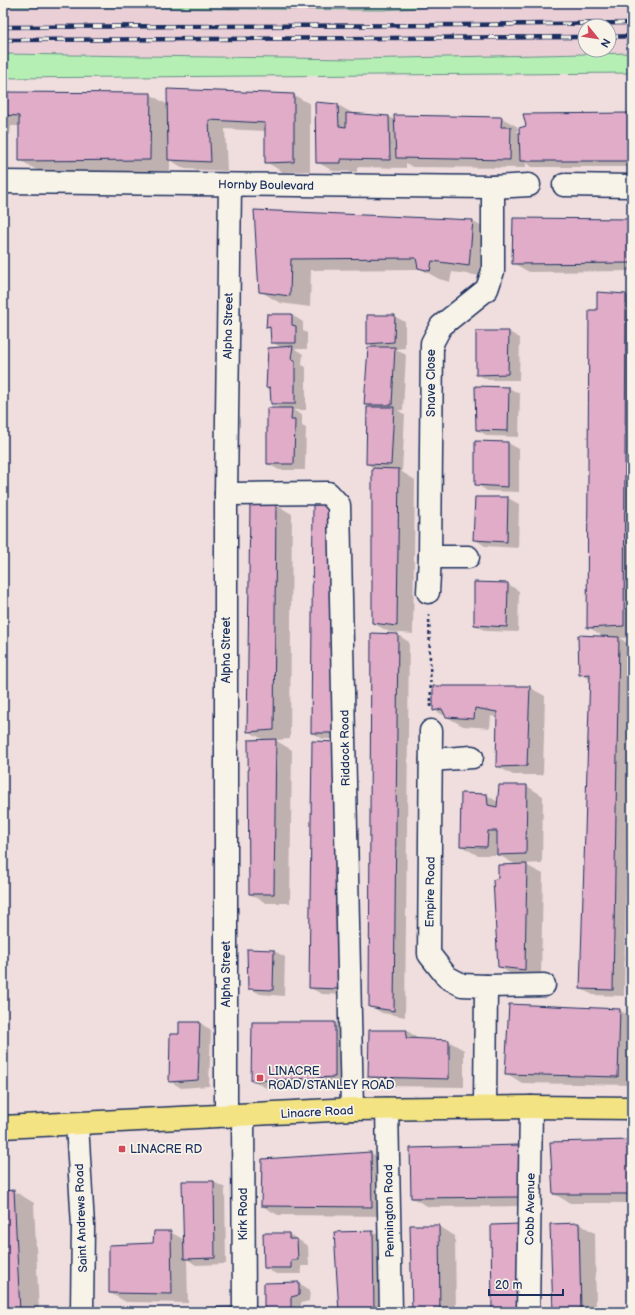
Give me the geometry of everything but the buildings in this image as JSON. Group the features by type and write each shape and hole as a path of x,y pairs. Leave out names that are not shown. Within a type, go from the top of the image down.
{"main road":[{"name":"Linacre Road","path":"3,1128 352,1109 485,1107 632,1108"}],"street":[{"name":"Hornby Boulevard","path":"3,182 493,187 529,185"},
{"name":"Alpha Street","path":"230,185 226,494 234,1116"},
{"path":"564,185 632,186"},
{"name":"Snave Close","path":"428,592 430,557 432,343 441,326 488,289 493,271 493,187"},
{"name":"Riddock Road","path":"226,494 328,493 339,505 352,1109"},
{"path":"430,557 468,557"},
{"name":"Empire Road","path":"431,731 429,954 447,977 462,985 486,986 544,984"},
{"path":"431,760 472,757"},
{"path":"485,1107 486,986"},
{"name":"Cobb Avenue","path":"528,1312 531,1107"},
{"name":"Pennington Road","path":"387,1109 391,1312"},
{"name":"Kirk Road","path":"234,1116 244,1312"},
{"name":"Saint Andrews Road","path":"77,1124 83,1226 82,1312"}],"path":[{"path":"428,592 431,731"}],"shaded area":[{"path":"503,3 632,3 632,53 617,53 617,18 577,18 577,54 354,59 3,54 3,7 382,10"}],"green space":[{"path":"3,3 503,3 382,10 3,7"},
{"path":"617,53 632,53 632,73 3,78 3,54 354,59 577,54 577,58 617,58"}],"railway":[{"path":"3,27 632,23"},
{"path":"617,37 632,36"},
{"path":"3,40 577,37"}],"place":[{"name":"LINACRE ROAD/STANLEY ROAD","path":"260,1078"},
{"name":"LINACRE RD","path":"122,1149"}]}
